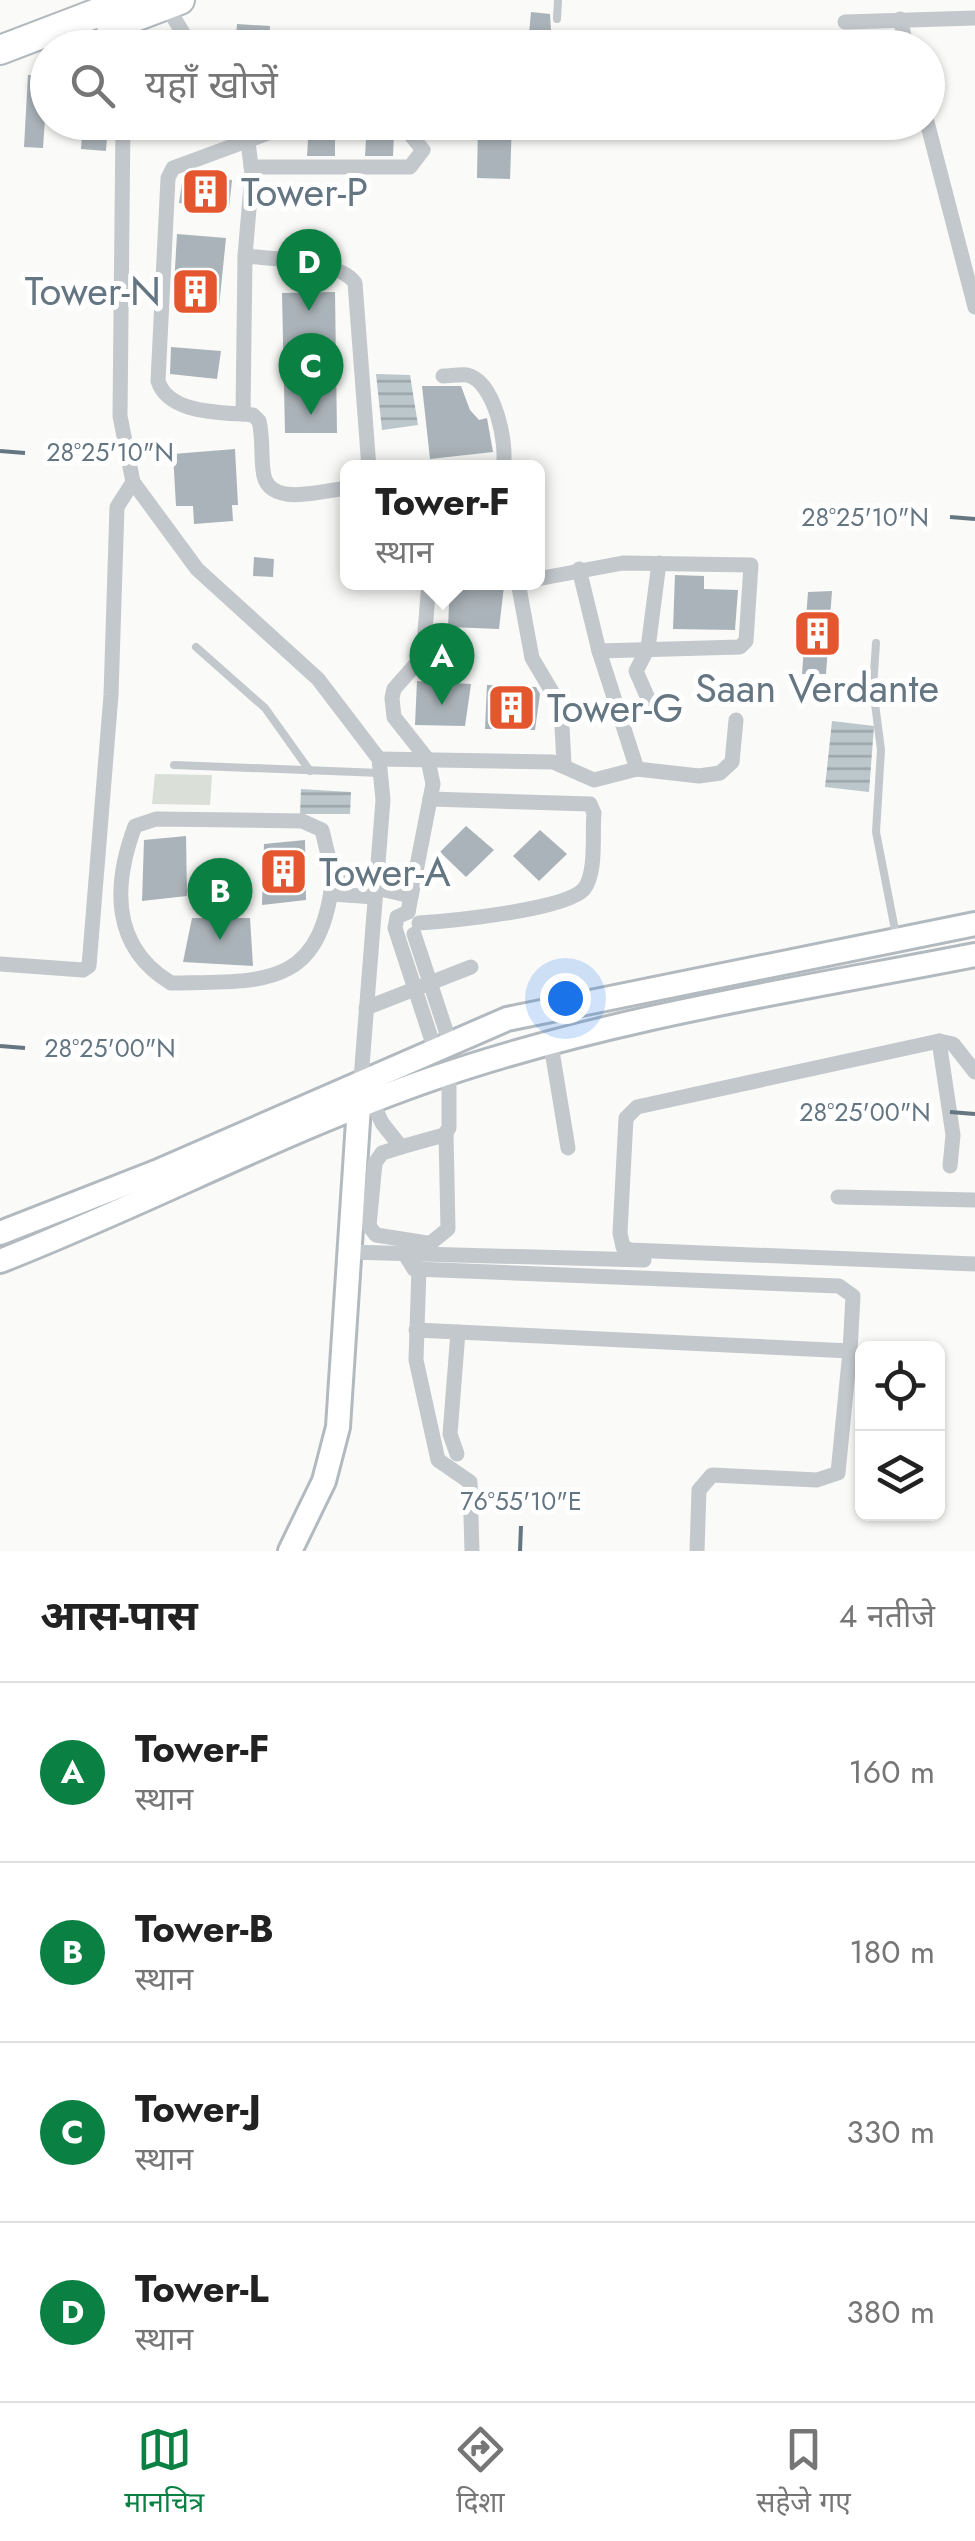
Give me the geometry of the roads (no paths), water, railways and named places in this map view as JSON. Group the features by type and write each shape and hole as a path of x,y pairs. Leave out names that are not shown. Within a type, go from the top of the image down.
{"highway":[{"path":"79,30 173,3"},
{"path":"95,30 126,18"},
{"path":"0,50 30,42"},
{"path":"0,66 30,55"}],"street":[{"path":"870,0 872,20"},
{"path":"924,0 926,18"},
{"path":"952,0 953,18"},
{"path":"173,3 184,30"},
{"path":"900,18 903,30"},
{"path":"844,22 975,18"},
{"path":"123,140 120,416 133,482 198,569 277,636 318,679 381,766 364,1096 334,1453 290,1551"},
{"path":"253,140 185,162 173,168 168,178 158,381 168,399 244,414 259,421 267,487 285,495 340,489"},
{"path":"251,167 410,167 424,150 415,140"},
{"path":"932,140 975,306"},
{"path":"244,414 245,256 251,167 248,142"},
{"path":"245,256 330,268 350,276 355,283 368,460"},
{"path":"443,376 468,375 479,382 504,434 503,460"},
{"path":"0,964 82,970 89,966 111,695 118,506 133,482"},
{"path":"654,712 637,677 647,649 659,563"},
{"path":"545,577 579,569 659,563 751,565 746,641 740,647 598,650"},
{"path":"579,569 598,650 637,769"},
{"path":"427,590 423,656 394,688 392,698 394,716 428,760 433,784 410,920 423,986 442,1047"},
{"path":"519,590 532,658 561,707 564,764"},
{"path":"381,766 428,760 564,764 583,778 594,780 637,769 700,776 727,769 734,756 736,720"},
{"path":"332,876 376,887 410,920 497,915 576,894 589,878 594,812 583,778"},
{"path":"430,800 590,804"},
{"path":"156,819 302,821 322,830 332,876 321,934 285,972 266,980 171,984 158,976 120,925 124,858 136,826 156,819"},
{"path":"331,894 376,887"},
{"path":"0,1261 92,1225 364,1096 442,1047 534,1012 975,924"},
{"path":"0,1233 364,1096 551,1045 724,1004 975,954"},
{"path":"366,1008 471,967"},
{"path":"975,1072 953,1044 940,1041 631,1110 625,1131 621,1241 630,1250 975,1264"},
{"path":"940,1041 952,1135 950,1166"},
{"path":"551,1045 568,1148"},
{"path":"419,1268 429,1263 428,1248 448,1228 449,1074"},
{"path":"364,1096 401,1147"},
{"path":"428,1248 376,1235 369,1226 378,1156 446,1133"},
{"path":"838,1197 975,1200"},
{"path":"348,1252 428,1248 654,1260"},
{"path":"403,1251 410,1267 419,1268 839,1286 853,1296 838,1474 818,1480 712,1475 699,1490 696,1551"},
{"path":"419,1268 416,1360 438,1460 470,1482 472,1551"},
{"path":"416,1330 850,1351"},
{"path":"457,1454 450,1434 458,1332"}],"lane":[{"path":"557,18 558,0"},
{"path":"876,642 873,688 881,750 876,832 898,940"},
{"path":"196,647 265,708 310,771"},
{"path":"174,765 310,771 381,766"}],"place":[{"name":"Tower-P","path":"206,192"},
{"name":"Tower-N","path":"196,291"},
{"name":"Tower-L","path":"309,311"},
{"name":"Tower-J","path":"311,415"},
{"name":"Saan Verdante","path":"817,633"},
{"name":"Tower-F","path":"442,705"},
{"name":"Tower-G","path":"512,708"},
{"name":"Tower-A","path":"284,872"},
{"name":"Tower-B","path":"220,940"}]}
